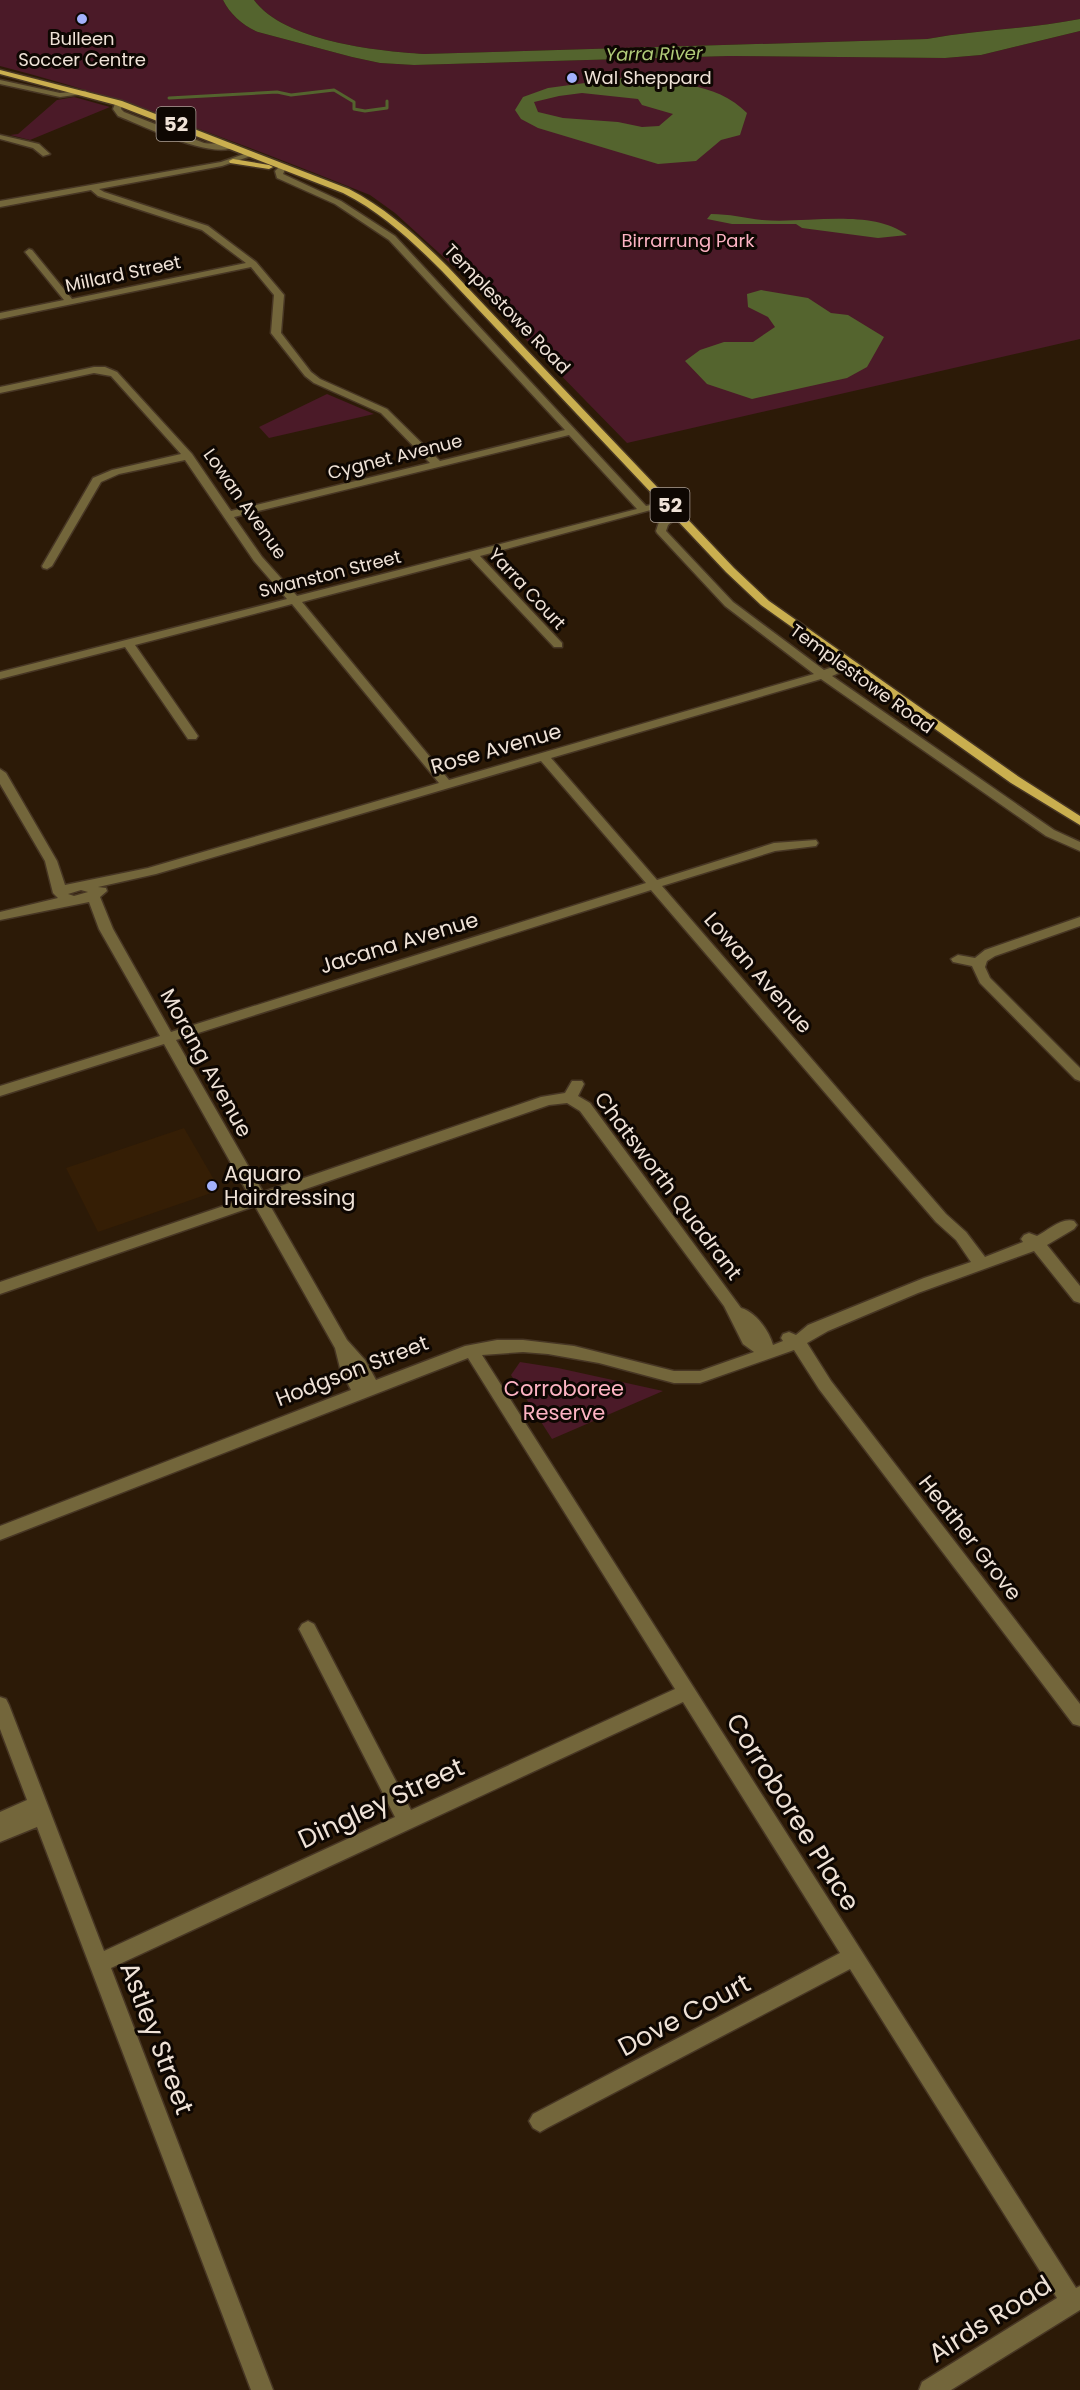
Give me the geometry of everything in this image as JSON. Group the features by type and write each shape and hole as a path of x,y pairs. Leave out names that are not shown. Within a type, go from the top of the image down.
{"main road":[{"name":"Templestowe Road","path":"0,72 119,103"},
{"name":"Templestowe Road","path":"233,146 358,197 408,233 765,603 1015,780 1080,821"},
{"path":"233,161 256,166 284,167"}],"street":[{"name":"Templestowe Road","path":"0,81 60,95 85,93"},
{"name":"Templestowe Road","path":"119,103 117,109 121,114 202,145 216,148 233,146"},
{"path":"0,144 4,138 36,146 46,154"},
{"path":"34,156 56,152"},
{"path":"0,204 233,161 249,153"},
{"path":"202,167 249,153"},
{"name":"Templestowe Road","path":"284,167 278,173 280,176 337,200 358,212 392,238 644,510"},
{"path":"92,187 101,194 200,225 253,264 280,298 277,336 308,374 317,381 384,411 438,464"},
{"path":"29,252 69,302"},
{"name":"Millard Street","path":"0,316 253,264"},
{"name":"Lowan Avenue","path":"0,390 109,367 188,456 258,559 446,784"},
{"name":"Cygnet Avenue","path":"228,515 571,432"},
{"path":"47,566 97,480 116,472 188,456"},
{"name":"Templestowe Road","path":"673,508 661,531 729,604 823,675 1050,832 1080,848"},
{"name":"Swanston Street","path":"0,676 644,510 673,508"},
{"name":"Yarra Court","path":"472,555 558,645"},
{"path":"128,643 192,736"},
{"name":"Rose Avenue","path":"2,915 823,675 851,664"},
{"name":"Lowan Avenue","path":"543,756 941,1218 954,1240 967,1255 978,1261"},
{"name":"Morang Avenue","path":"0,773 51,861 106,929 341,1344 348,1368 366,1389"},
{"name":"Jacana Avenue","path":"0,1091 774,847 812,843"},
{"path":"1080,921 990,952 984,955 979,971 985,980 1080,1076"},
{"path":"957,959 980,963"},
{"name":"Chatsworth Quadrant","path":"569,1098 578,1084"},
{"name":"Chatsworth Quadrant","path":"0,1288 546,1101 569,1098 580,1102 585,1107 730,1303 749,1340 764,1349"},
{"name":"Hodgson Street","path":"0,1533 471,1350 508,1344 540,1345 683,1378 700,1377 764,1349 791,1342 978,1261 1052,1236 1074,1223"},
{"path":"1032,1242 1038,1256 1080,1297"},
{"name":"Heather Grove","path":"791,1342 805,1367 825,1385 1080,1718"},
{"name":"Corroboree Place","path":"471,1350 853,1957 1076,2300"},
{"path":"308,1629 407,1821"},
{"name":"Dingley Street","path":"99,1963 686,1692"},
{"name":"Astley Street","path":"0,1706 262,2390"},
{"path":"0,1821 41,1810"},
{"path":"0,1833 41,1810"},
{"name":"Dove Court","path":"540,2121 853,1957"},
{"name":"Airds Road","path":"930,2390 1076,2300"}],"shaded area":[{"path":"184,1128 220,1190 98,1232 66,1168"}],"green space":[{"name":"Birrarrung Park","path":"0,0 223,0 237,19 258,32 380,63 414,65 729,56 945,58 981,55 1080,31 1080,339 627,443 460,272 395,213 370,195 141,108 0,66"},
{"path":"254,0 1080,0 1080,19 927,39 424,54 357,46 308,34 268,14"},
{"path":"74,97 110,107 30,140 10,135 18,134 57,100"},
{"path":"327,394 374,414 269,438 259,427"},
{"name":"Corroboree Reserve","path":"520,1362 663,1391 552,1439 511,1375"}],"water":[{"name":"Yarra River","path":"223,0 254,0 268,14 286,25 332,41 381,50 424,54 927,39 1080,19 1080,31 981,55 945,58 729,56 414,65 380,63 258,32 238,19"},
{"path":"622,78 672,82 705,89 720,95 734,102 747,113 740,135 721,140 696,161 658,164 538,128 521,119 515,110 523,97 548,88","holes":["582,93 638,99 642,105 673,114 659,126 642,127 618,122 563,118 538,112 534,102"]},
{"path":"711,214 779,221 856,219 892,227 907,235 878,238 802,228 796,224 732,224 707,219"},
{"path":"761,290 808,298 831,313 848,315 884,337 867,367 847,378 752,399 707,384 685,361 700,350 724,342 753,342 775,327 768,317 748,307 747,294"}],"waterway":[{"path":"169,98 277,92 291,95 334,90 354,102 354,109 365,111 387,108 387,101"}],"place":[{"name":"Bulleen Soccer Centre","path":"82,19"},
{"name":"Wal Sheppard","path":"572,78"},
{"name":"Aquaro Hairdressing","path":"212,1186"}]}
